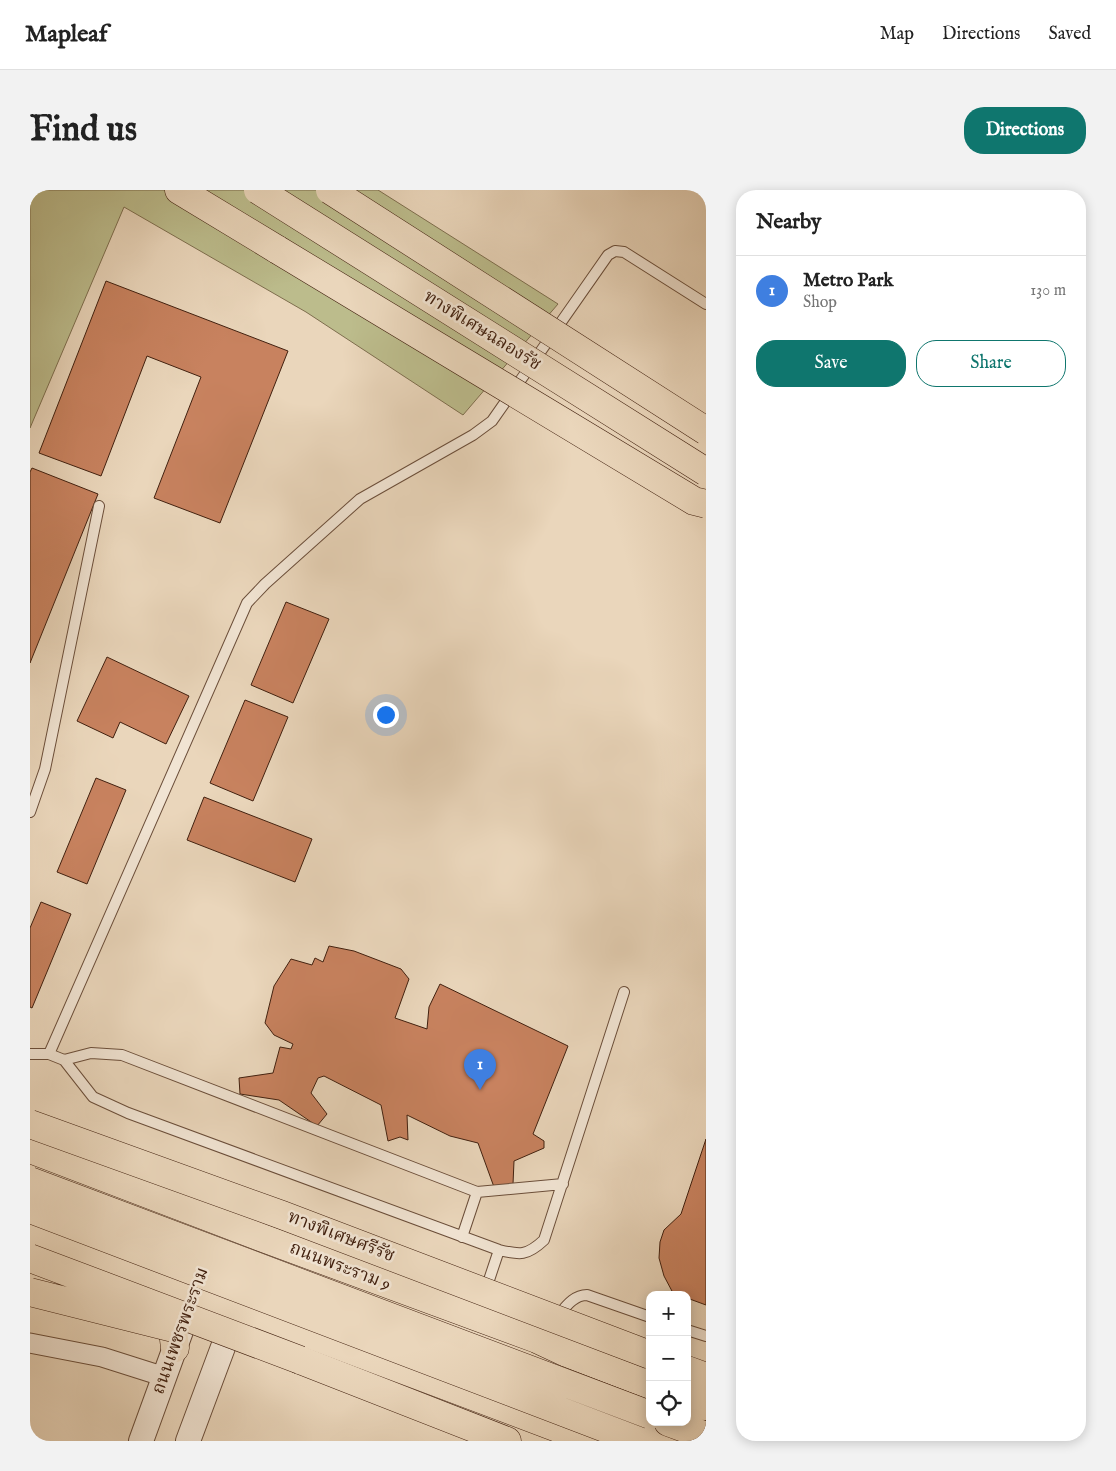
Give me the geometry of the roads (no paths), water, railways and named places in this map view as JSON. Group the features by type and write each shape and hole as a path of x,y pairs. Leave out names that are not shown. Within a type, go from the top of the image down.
{"main road":[{"path":"179,190 677,491 694,501 706,504"},
{"name":"ทางพิเศษฉลองรัช","path":"258,190 706,472"},
{"name":"ทางพิเศษฉลองรัช","path":"330,190 706,431"},
{"name":"ทางพิเศษศรีรัช","path":"30,1124 282,1215 646,1354"},
{"name":"ถนนพระราม 9","path":"30,1149 263,1238 543,1333 566,1353 646,1383"},
{"name":"ถนนพระราม 9","path":"30,1180 646,1413"},
{"path":"30,1209 639,1441"},
{"path":"30,1229 592,1441"},
{"path":"30,1250 107,1258"},
{"path":"30,1258 507,1441"},
{"path":"161,1279 169,1302 175,1348"},
{"path":"30,1292 300,1360"},
{"path":"566,1353 646,1363"},
{"path":"691,1371 706,1377"},
{"path":"691,1375 706,1381"},
{"path":"691,1400 706,1406"},
{"path":"536,1419 574,1441"},
{"path":"679,1426 706,1436"}],"street":[{"name":"ถนนเพชรพระราม","path":"141,1441 221,1222"},
{"path":"188,1441 263,1238"},
{"path":"30,1343 102,1357 165,1377"}],"lane":[{"path":"48,1054 246,603 360,499 473,435 492,421 608,255 615,251 624,252 706,304"},
{"path":"30,812 44,769 99,506"},
{"path":"30,1054 48,1054 64,1060 93,1097 119,1109 462,1237 518,1255 533,1250 544,1240 564,1184 624,992"},
{"path":"64,1060 91,1053 122,1055 477,1192 564,1184"},
{"path":"462,1237 477,1192"},
{"path":"479,1310 499,1250"},
{"path":"543,1333 574,1299 580,1295 587,1295 646,1316"},
{"path":"691,1331 706,1336"}],"place":[{"name":"Metro Park","path":"480,1090"}]}
